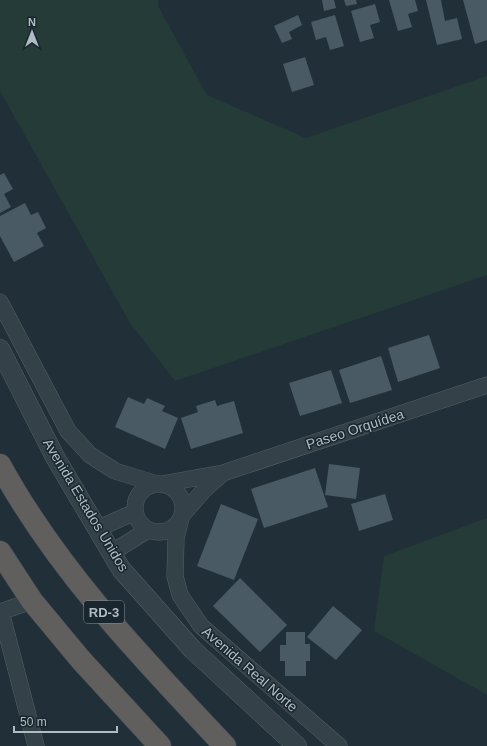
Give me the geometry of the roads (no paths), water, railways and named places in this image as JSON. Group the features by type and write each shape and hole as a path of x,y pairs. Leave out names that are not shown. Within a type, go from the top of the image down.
{"highway":[{"name":"RD-3","path":"0,466 53,548 90,596 156,672 226,746"},
{"path":"0,552 32,601 81,660 160,746"}],"street":[{"path":"0,302 68,432 90,455 115,471 128,476 172,487 178,492 182,499 182,516"},
{"name":"Avenida Estados Unidos","path":"0,349 55,457 96,529 121,569 193,650 298,746"},
{"name":"Paseo Orquídea","path":"160,484 223,473 487,385"},
{"path":"111,553 155,531 171,529 204,490 223,473"},
{"path":"128,476 136,505 137,520 155,531"},
{"path":"96,529 136,505 149,486 160,484"},
{"name":"Avenida Real Norte","path":"174,557 182,516"},
{"name":"Avenida Real Norte","path":"155,531 171,543 174,557 175,576 180,595 201,626 339,746"},
{"path":"32,601 1,612 36,746"}]}
